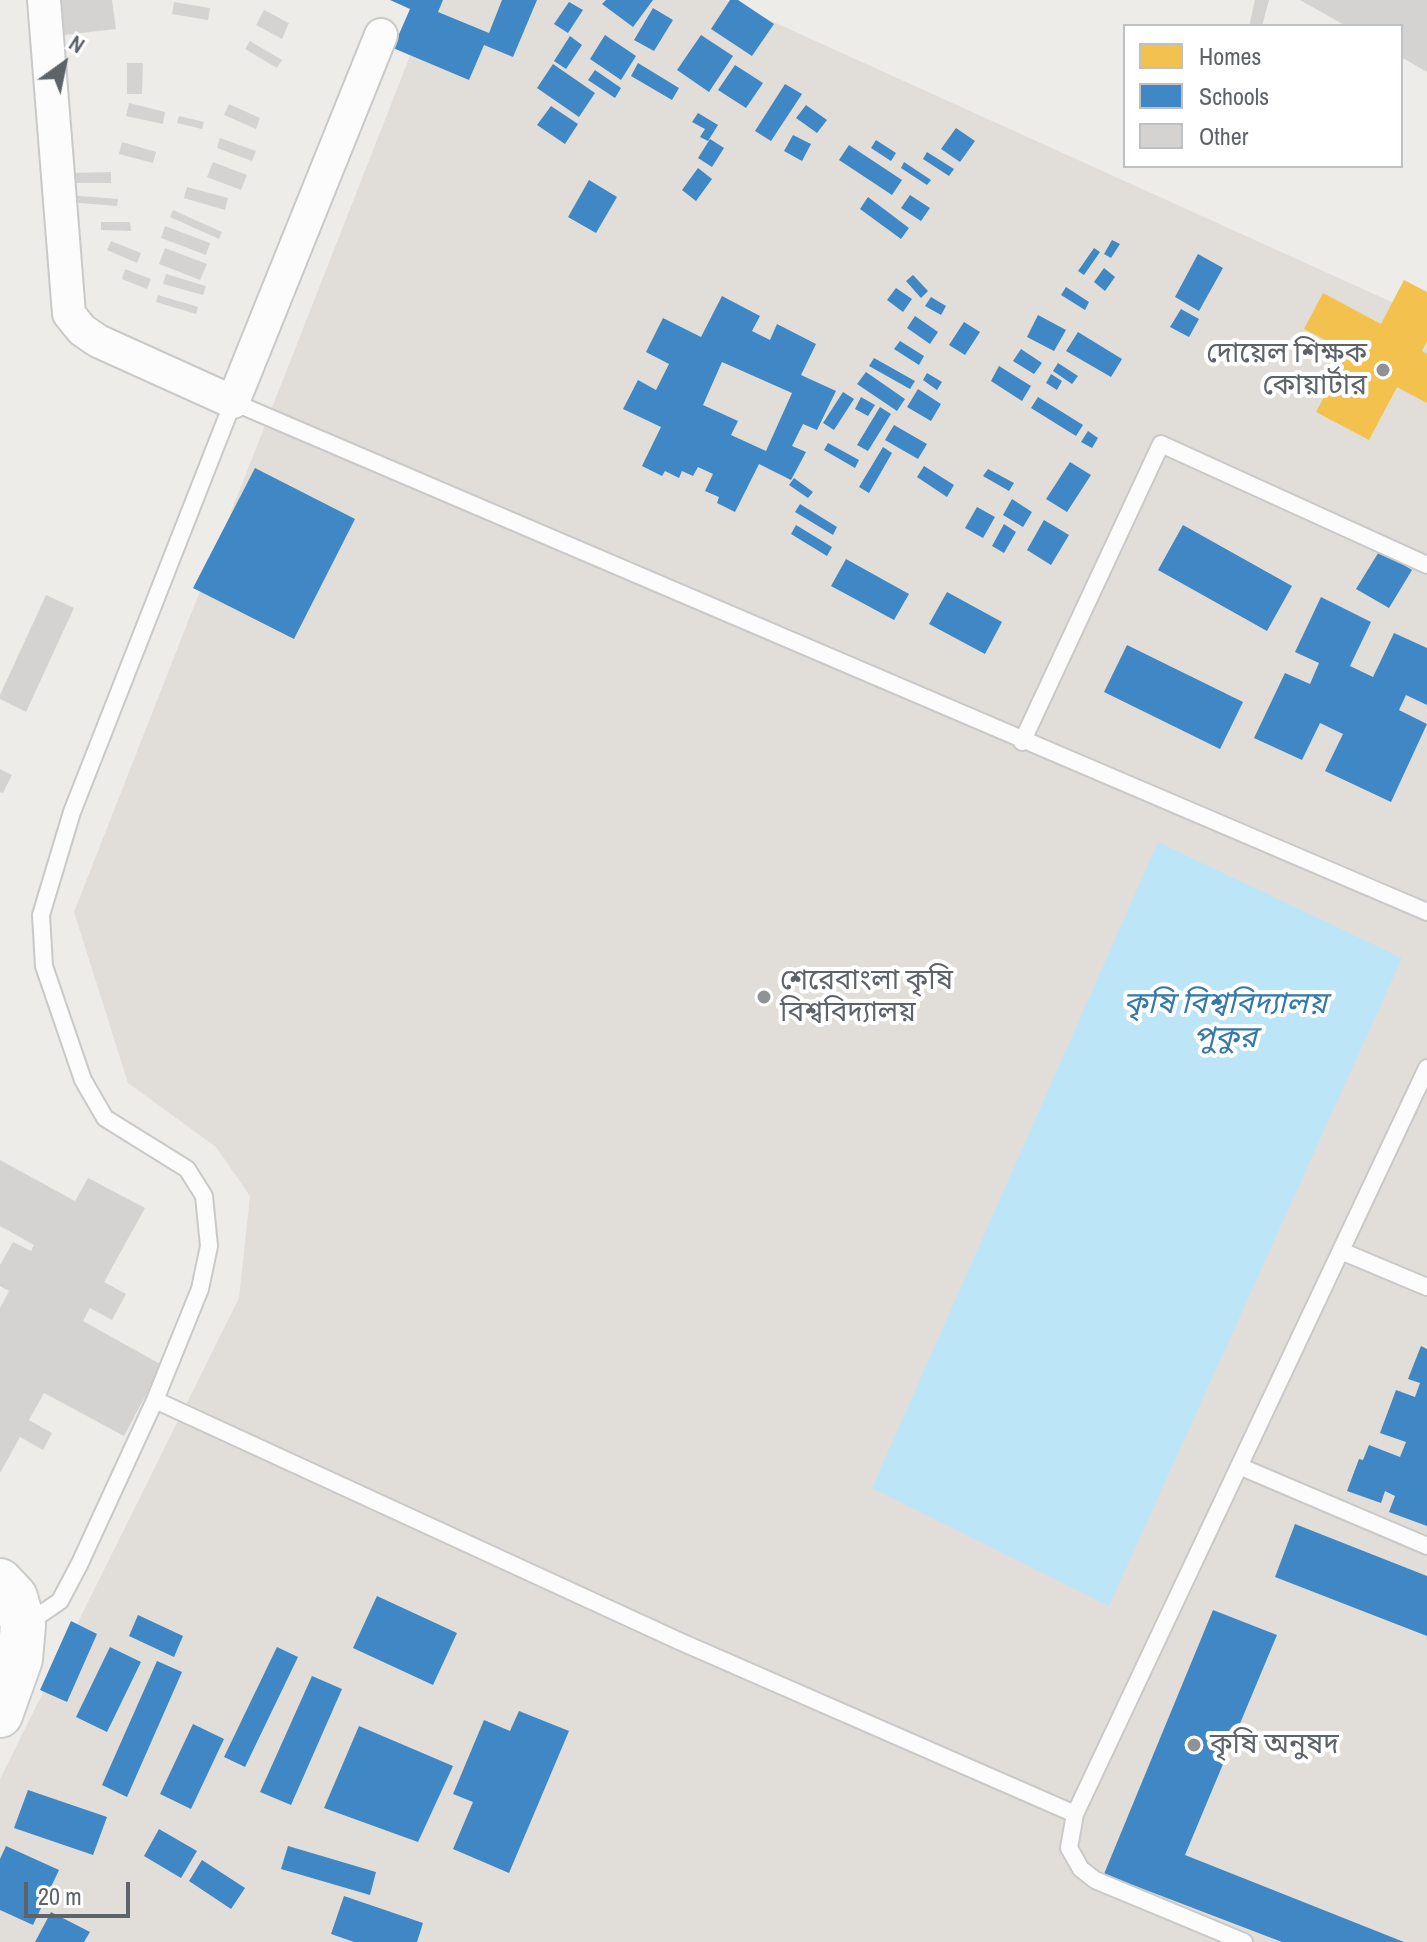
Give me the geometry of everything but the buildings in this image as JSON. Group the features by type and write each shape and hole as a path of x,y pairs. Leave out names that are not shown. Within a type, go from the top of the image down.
{"street":[{"path":"44,0 69,314 82,330 98,341 233,402 381,35"},
{"path":"0,1581 15,1597 23,1625 20,1659 0,1715"}],"lane":[{"path":"23,1625 60,1601 155,1400 200,1289 209,1246 204,1196 187,1169 105,1118 83,1080 44,966 41,915 72,812 233,402 1022,742 1427,912"},
{"path":"1022,742 1161,444 1427,565"},
{"path":"1244,1942 1095,1880 1081,1869 1069,1848 1075,1814 1427,1068"},
{"path":"1341,1251 1427,1287"},
{"path":"155,1400 679,1641 1075,1814"},
{"path":"1239,1466 1427,1546"}],"shaded area":[{"name":"শেরেবাংলা কৃষি বিশ্ববিদ্যালয়","path":"432,0 725,0 1427,318 1427,1942 0,1942 0,1779 239,1298 250,1196 216,1147 128,1083 74,912"}],"water":[{"name":"কৃষি বিশ্ববিদ্যালয় পুকুর","path":"1158,842 1402,958 1109,1606 872,1488"}],"place":[{"name":"দোয়েল শিক্ষক কোয়ার্টার","path":"1383,370"},
{"name":"শেরেবাংলা কৃষি বিশ্ববিদ্যালয়","path":"764,997"},
{"name":"কৃষি অনুষদ","path":"1194,1745"}]}
